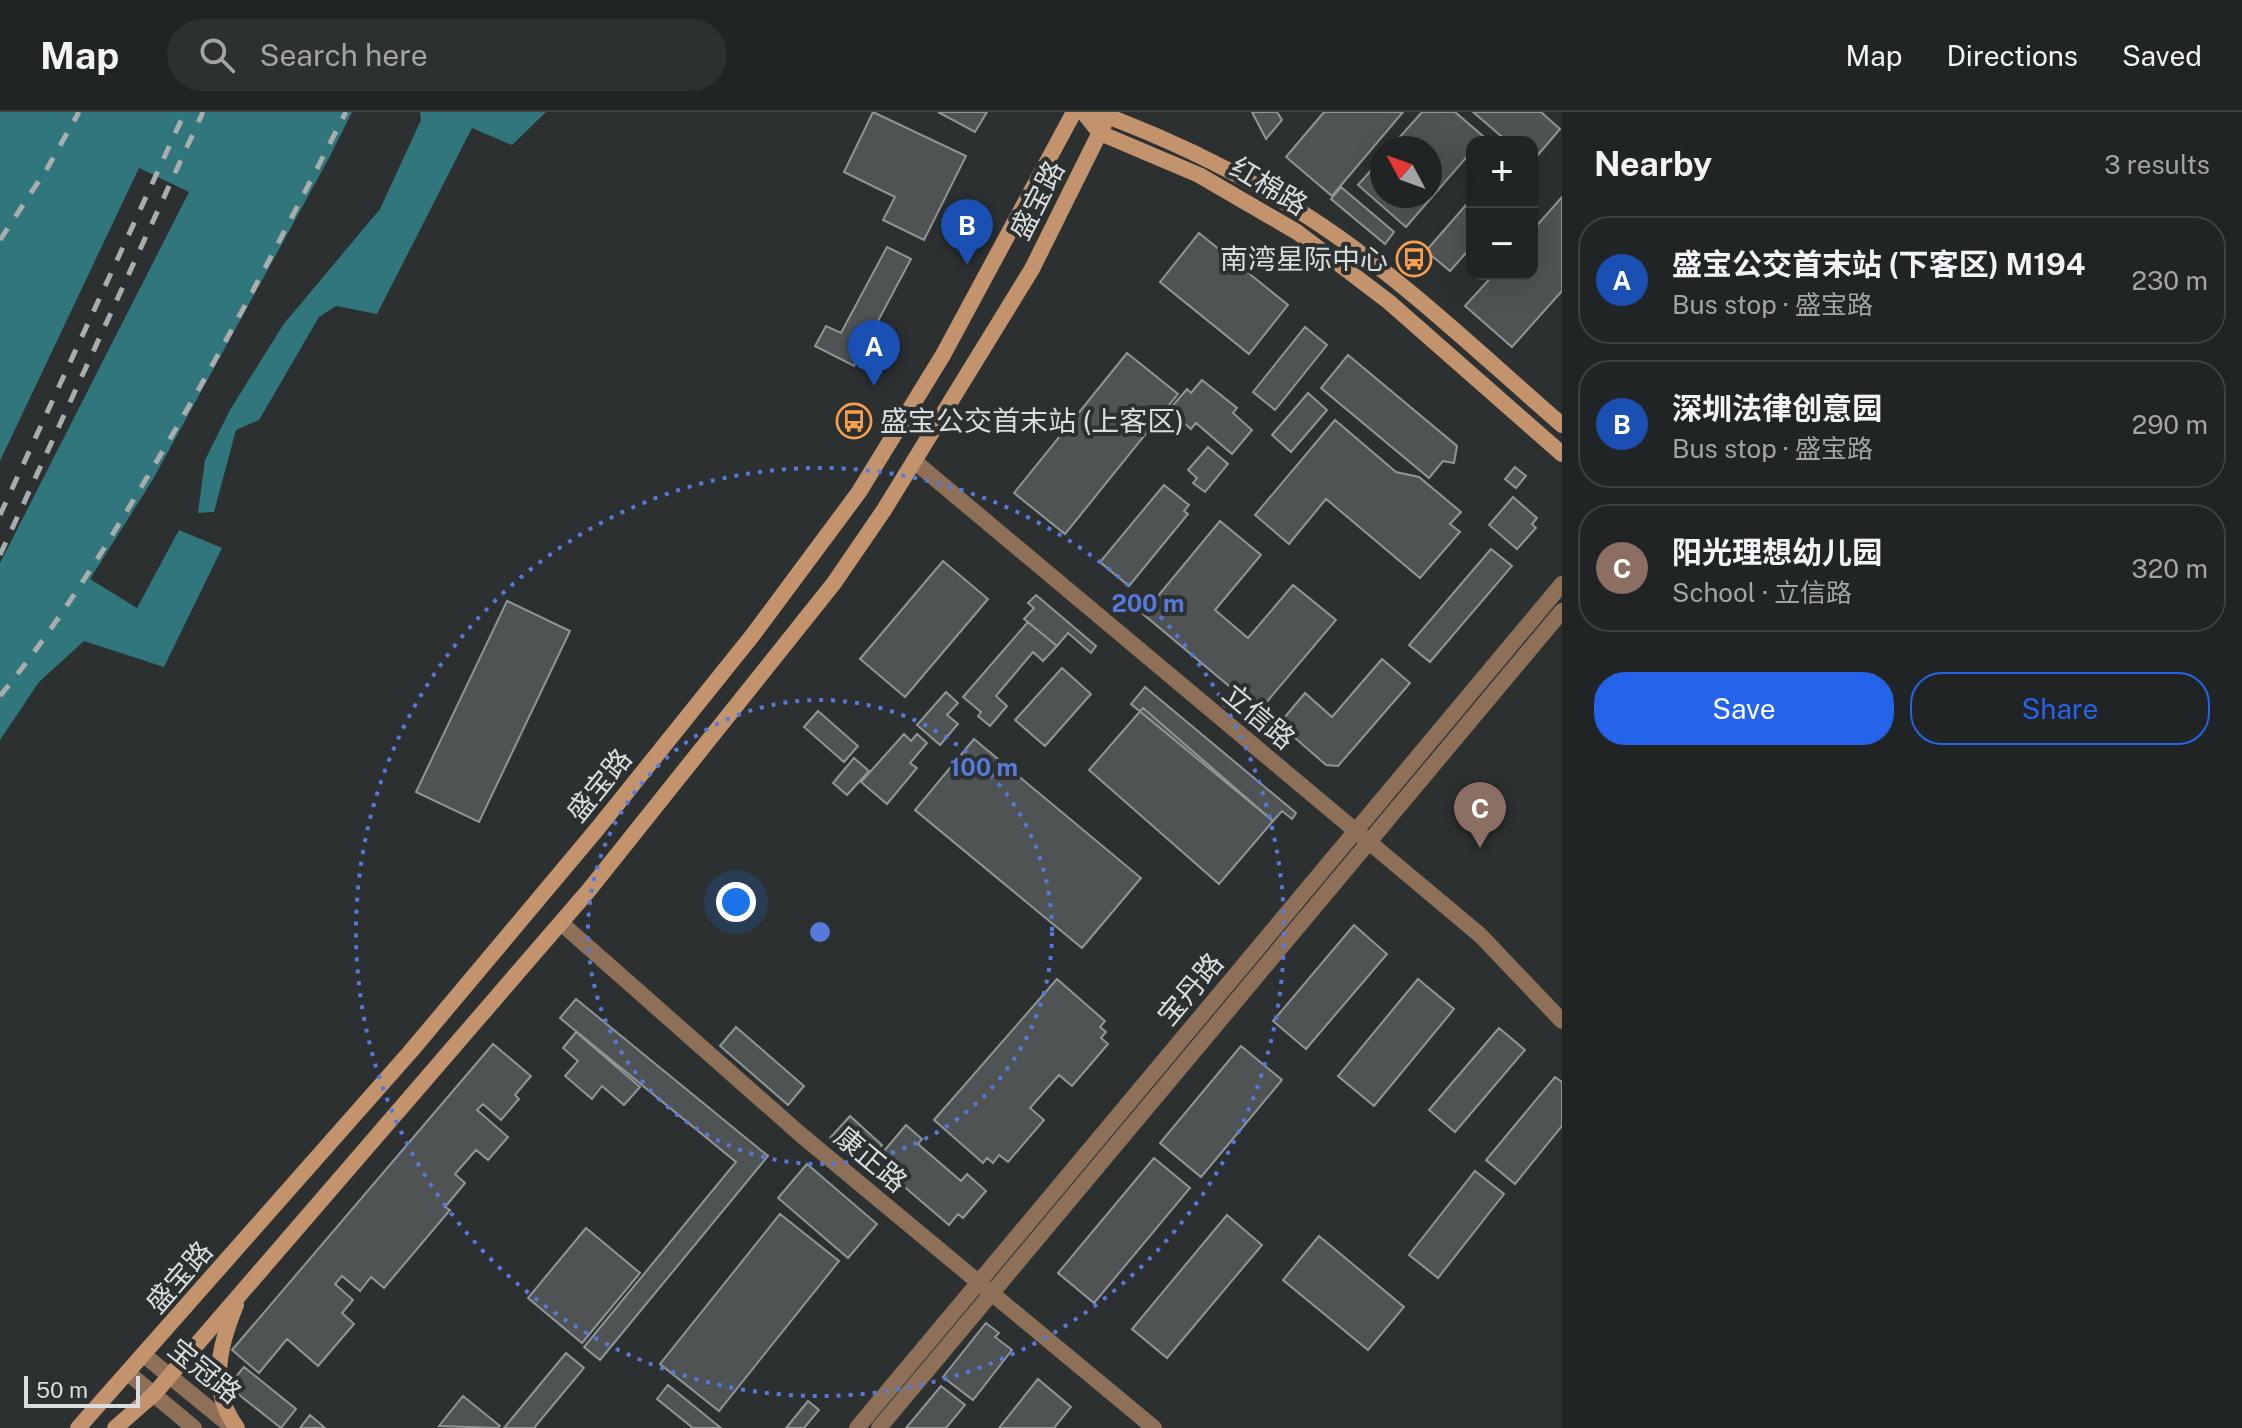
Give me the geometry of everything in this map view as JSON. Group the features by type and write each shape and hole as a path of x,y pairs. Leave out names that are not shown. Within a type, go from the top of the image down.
{"main road":[{"name":"盛宝路","path":"78,1428 460,992 598,828 752,636 859,492 936,367 1074,112"},
{"name":"红棉路","path":"1083,112 1100,133 1199,175 1297,232 1389,302 1562,454"},
{"name":"盛宝路","path":"115,1428 154,1394 561,923 644,825 825,595 884,510 1032,269 1100,133 1105,114"},
{"name":"红棉路","path":"1105,114 1209,160 1308,217 1402,286 1562,425"},
{"path":"235,1428 222,1400 219,1357 224,1334 241,1291"}],"street":[{"name":"立信路","path":"914,461 1480,935 1562,1021"},
{"name":"宝丹路","path":"857,1428 985,1288 1362,836 1562,584"},
{"name":"宝丹路","path":"1362,836 1562,611"},
{"name":"康正路","path":"561,923 800,1134 1154,1428"},
{"name":"宝丹路","path":"879,1428 985,1288"},
{"name":"宝冠路","path":"144,1355 235,1428"},
{"name":"宝冠路","path":"128,1373 194,1428"}],"shaded area":[{"path":"0,112 352,112 152,481 90,579 137,608 179,530 222,548 164,667 84,641 39,682 0,740 0,563 189,192 139,168 0,461"},
{"path":"420,112 546,112 512,145 472,128 377,314 336,306 319,317 259,420 236,430 214,512 198,513 205,460 230,410 283,325 380,209 421,120"}],"building":[{"path":"873,112 966,156 924,240 883,220 895,197 844,172"},
{"path":"938,112 987,112 975,132"},
{"path":"1252,112 1277,112 1282,120 1266,139"},
{"path":"1324,112 1403,112 1383,136 1370,136 1370,151 1332,196 1286,157"},
{"path":"1422,112 1455,112 1483,136 1466,136 1466,158 1442,186 1442,136 1401,136"},
{"path":"1473,112 1541,112 1560,129 1538,155 1538,136 1501,136"},
{"path":"1370,172 1370,196 1358,185"},
{"path":"1341,187 1394,232 1385,244 1331,199"},
{"path":"1562,197 1562,291 1512,347 1465,306 1489,280 1538,280 1538,224"},
{"path":"1466,205 1466,253 1450,271 1426,251"},
{"path":"1384,208 1422,208 1406,227"},
{"path":"1199,233 1288,305 1249,354 1160,282"},
{"path":"887,247 911,259 854,366 815,346 826,326 841,333"},
{"path":"1305,327 1327,345 1275,410 1253,392"},
{"path":"1127,353 1178,394 1065,534 1014,493"},
{"path":"1348,355 1457,446 1454,463 1443,461 1429,478 1321,388"},
{"path":"1202,380 1237,408 1233,413 1252,430 1232,454 1196,423 1191,429 1169,410 1187,389 1191,393"},
{"path":"1308,393 1327,410 1291,452 1272,435"},
{"path":"1335,420 1396,472 1419,477 1461,512 1450,524 1460,532 1420,578 1326,499 1289,544 1255,515"},
{"path":"1208,447 1228,464 1205,492 1193,483 1197,478 1188,470"},
{"path":"1515,467 1526,476 1516,488 1505,479"},
{"path":"1164,485 1189,505 1184,511 1188,514 1129,586 1100,562"},
{"path":"1513,497 1537,518 1532,524 1536,528 1517,549 1489,525"},
{"path":"1220,521 1261,555 1215,610 1248,638 1293,585 1336,620 1259,711 1143,614"},
{"path":"1491,549 1512,566 1430,662 1409,645"},
{"path":"943,561 988,599 905,697 860,659"},
{"path":"1036,595 1096,646 1091,653 1068,633 1057,646 1024,619 1034,608 1028,603"},
{"path":"507,601 570,631 479,822 416,792"},
{"path":"1028,622 1057,646 1043,661 1033,652 996,696 1007,706 990,726 978,716 981,712 963,697"},
{"path":"1382,659 1410,683 1338,766 1326,765 1279,724 1305,693 1332,717"},
{"path":"1062,668 1091,694 1045,746 1015,720"},
{"path":"1145,687 1296,813 1292,819 1282,811 1273,821 1131,704"},
{"path":"946,692 958,703 947,715 958,724 940,745 917,725"},
{"path":"1143,708 1273,821 1219,884 1089,770"},
{"path":"818,711 858,746 844,762 804,727"},
{"path":"904,734 911,741 917,734 927,743 910,763 917,768 887,804 861,782"},
{"path":"974,739 1141,878 1082,948 915,810"},
{"path":"854,758 869,771 847,795 833,783"},
{"path":"1354,925 1387,954 1306,1049 1273,1021"},
{"path":"1057,979 1105,1021 1100,1027 1106,1032 1101,1038 1108,1044 1072,1086 1059,1075 1030,1108 1044,1120 1008,1162 999,1155 993,1163 987,1158 983,1163 934,1120"},
{"path":"1418,979 1454,1009 1374,1106 1338,1076"},
{"path":"576,999 768,1156 600,1360 584,1347 736,1162 560,1018"},
{"path":"736,1027 804,1086 788,1105 720,1046"},
{"path":"1499,1028 1525,1050 1455,1132 1429,1110"},
{"path":"576,1032 640,1087 624,1105 602,1086 592,1099 565,1076 578,1061 563,1048"},
{"path":"493,1044 531,1076 515,1095 519,1099 501,1120 483,1104 477,1110 508,1137 488,1160 476,1150 455,1174 465,1183 445,1207 450,1210 384,1288 371,1277 360,1291 342,1276 335,1284 353,1300 342,1313 354,1324 318,1366 287,1339 259,1373 232,1350"},
{"path":"1241,1046 1282,1080 1201,1177 1160,1143"},
{"path":"1555,1077 1562,1082 1562,1126 1515,1184 1486,1160"},
{"path":"850,1116 882,1145 862,1167 830,1138"},
{"path":"906,1125 922,1139 918,1144 961,1181 967,1174 986,1191 963,1218 958,1214 949,1225 880,1166 889,1156 884,1151"},
{"path":"1154,1158 1190,1188 1094,1303 1058,1273"},
{"path":"807,1164 877,1224 848,1258 778,1198"},
{"path":"1475,1171 1504,1194 1438,1278 1409,1255"},
{"path":"780,1214 839,1261 719,1411 660,1364"},
{"path":"1227,1215 1262,1245 1167,1358 1132,1329"},
{"path":"586,1228 640,1273 582,1343 528,1298"},
{"path":"1319,1236 1404,1307 1368,1350 1283,1280"},
{"path":"986,1323 999,1333 995,1337 1012,1350 973,1400 943,1377"},
{"path":"566,1353 584,1368 534,1428 504,1428"},
{"path":"244,1367 296,1409 281,1428 228,1386"},
{"path":"1038,1379 1071,1407 1054,1428 999,1428"},
{"path":"668,1385 721,1428 693,1428 657,1399"},
{"path":"941,1386 965,1405 946,1428 906,1428"},
{"path":"463,1396 500,1426 439,1426"},
{"path":"808,1401 819,1410 804,1428 786,1428"},
{"path":"310,1415 325,1428 300,1428"}],"railway":[{"path":"0,240 48,167 79,112"},
{"path":"0,515 185,112"},
{"path":"0,555 203,112"},
{"path":"0,696 42,642 117,528 252,292 346,112"}],"place":[{"name":"南湾星际中心","path":"1414,259"},
{"name":"深圳法律创意园","path":"967,265"},
{"name":"盛宝公交首末站 (下客区) M194","path":"874,386"},
{"name":"盛宝公交首末站 (上客区)","path":"854,421"},
{"name":"阳光理想幼儿园","path":"1480,848"}]}
